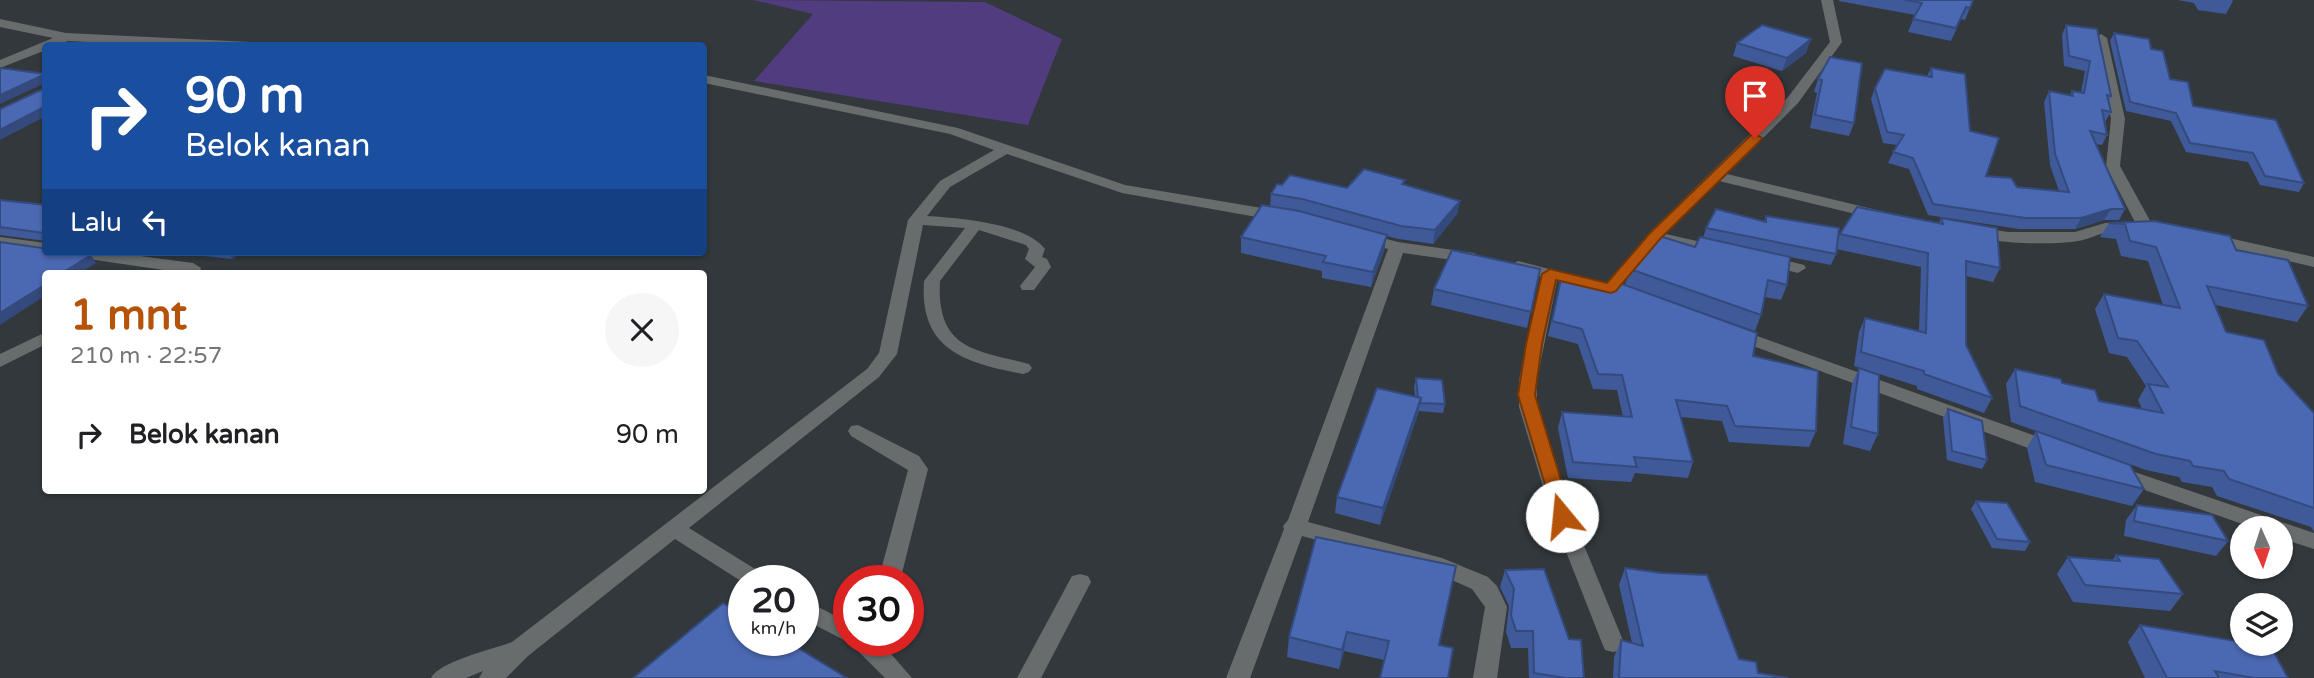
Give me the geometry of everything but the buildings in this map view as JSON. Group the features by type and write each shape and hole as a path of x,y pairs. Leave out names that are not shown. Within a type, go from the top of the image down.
{"street":[{"path":"1611,288 1655,236 1793,100 1836,42 1827,0"},
{"path":"0,23 66,37 169,42"},
{"path":"53,42 66,37"},
{"path":"1955,228 2008,237 2076,237 2105,228 2152,230 2113,166 2118,119 2101,38"},
{"path":"0,64 42,46"},
{"path":"23,54 42,57"},
{"path":"707,80 953,131 1122,189 1300,220"},
{"path":"491,678 520,649 873,373 888,354 916,220 944,184 1007,148"},
{"path":"1718,176 1888,216"},
{"path":"916,220 976,224 1032,242 1037,249 1033,259 1041,262 1043,267 1028,286"},
{"path":"976,224 933,277 931,286 938,328 962,354 1023,368"},
{"path":"1349,234 1397,247 1497,261 1611,288 1648,302"},
{"path":"1655,236 1798,268"},
{"path":"2199,237 2314,262"},
{"path":"0,242 42,247"},
{"path":"1238,678 1293,526 1354,376 1397,247"},
{"path":"104,256 193,270"},
{"path":"1550,274 1528,380 1528,407 1562,516 1612,643"},
{"path":"1723,329 2072,456"},
{"path":"0,361 42,339"},
{"path":"0,346 20,349"},
{"path":"858,430 912,461 918,469 893,565"},
{"path":"2098,466 2241,516"},
{"path":"1293,526 1442,566 1480,583 1489,592 1496,607 1485,678"},
{"path":"674,529 731,565"},
{"path":"2293,534 2314,541"},
{"path":"1029,678 1080,582"},
{"path":"443,678 520,649"},
{"path":"880,656 900,678"}],"shaded area":[{"path":"753,0 985,2 1062,39 1028,125 754,81 813,14"}],"route":[{"path":"1562,516 1526,395 1550,274 1611,288 1655,236 1755,138"}]}
